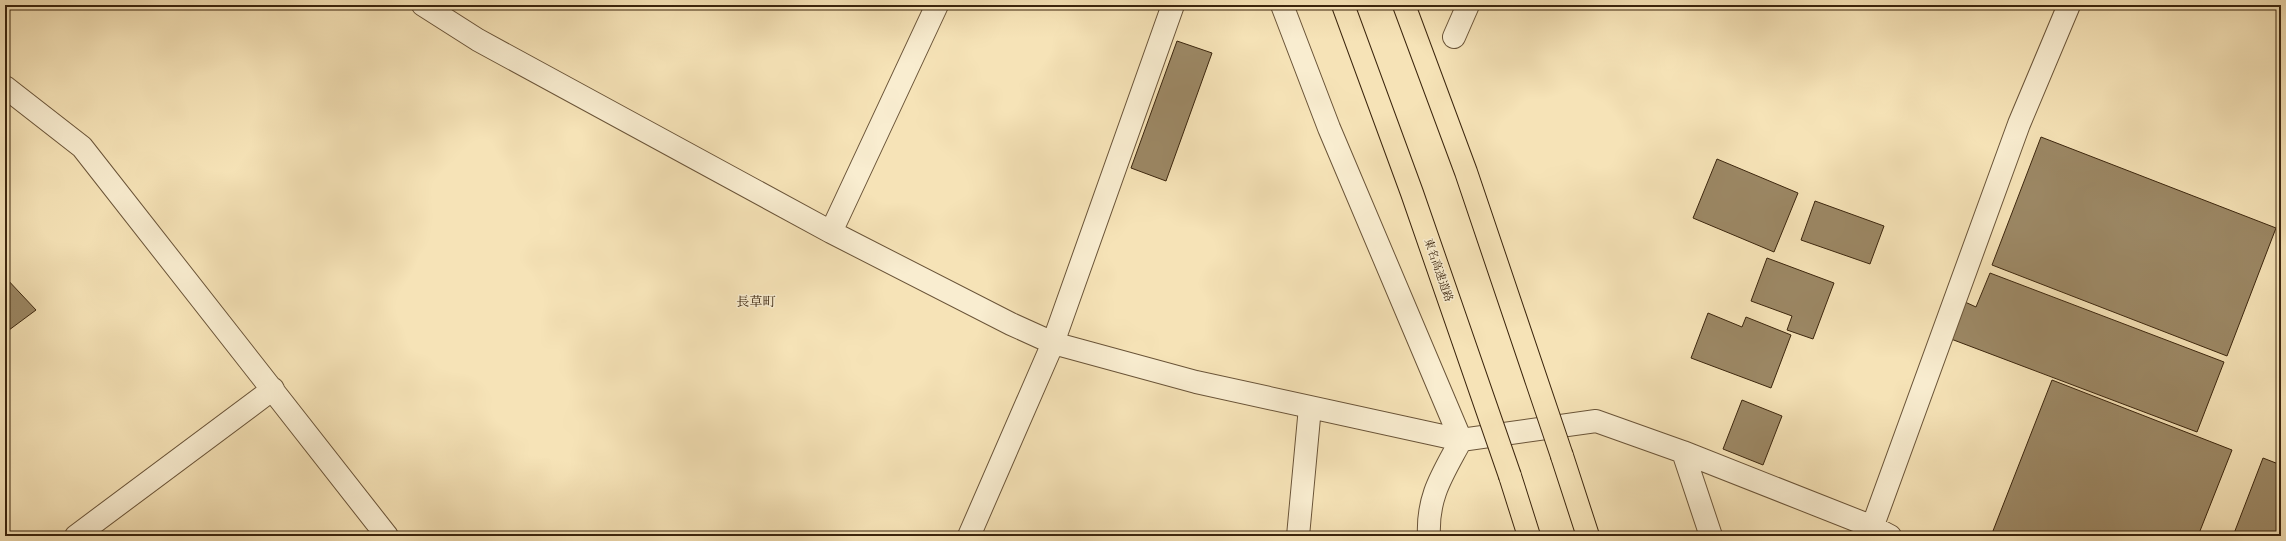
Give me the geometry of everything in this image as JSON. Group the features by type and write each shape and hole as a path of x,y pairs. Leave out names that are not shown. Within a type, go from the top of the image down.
{"highway":[{"name":"東名高速道路","path":"1343,5 1412,193 1510,476 1529,536"},
{"path":"1404,5 1466,172 1588,536"}],"street":[{"path":"423,5 478,40 831,232 1011,324 1053,343 1196,382 1461,440 1596,421 1683,452 1877,533 2019,124 2069,5"},
{"path":"831,232 937,5"},
{"path":"969,536 1053,343 1174,5"},
{"path":"1282,5 1329,128 1461,440 1431,500 1428,519 1429,536"},
{"path":"1454,37 1468,5"},
{"path":"5,87 82,147 387,536"},
{"path":"76,536 273,389"},
{"path":"1298,536 1310,407"},
{"path":"1683,452 1711,536"}],"building":[{"path":"1177,41 1212,53 1166,181 1131,168"},
{"path":"2041,137 2276,228 2227,356 1992,265"},
{"path":"1717,159 1798,193 1774,252 1693,218"},
{"path":"1815,201 1884,226 1870,264 1801,240"},
{"path":"1767,258 1834,283 1813,339 1787,330 1792,316 1751,301"},
{"path":"1990,273 2224,362 2197,432 1951,339 1965,302 1976,307"},
{"path":"5,277 36,310 5,333"},
{"path":"1708,313 1742,327 1746,317 1791,335 1771,388 1691,358"},
{"path":"2052,380 2232,450 2198,536 1991,536"},
{"path":"1742,400 1782,416 1763,465 1723,449"},
{"path":"2263,458 2281,465 2281,536 2233,536"}],"district":[{"name":"長草町","path":"756,301"}]}
